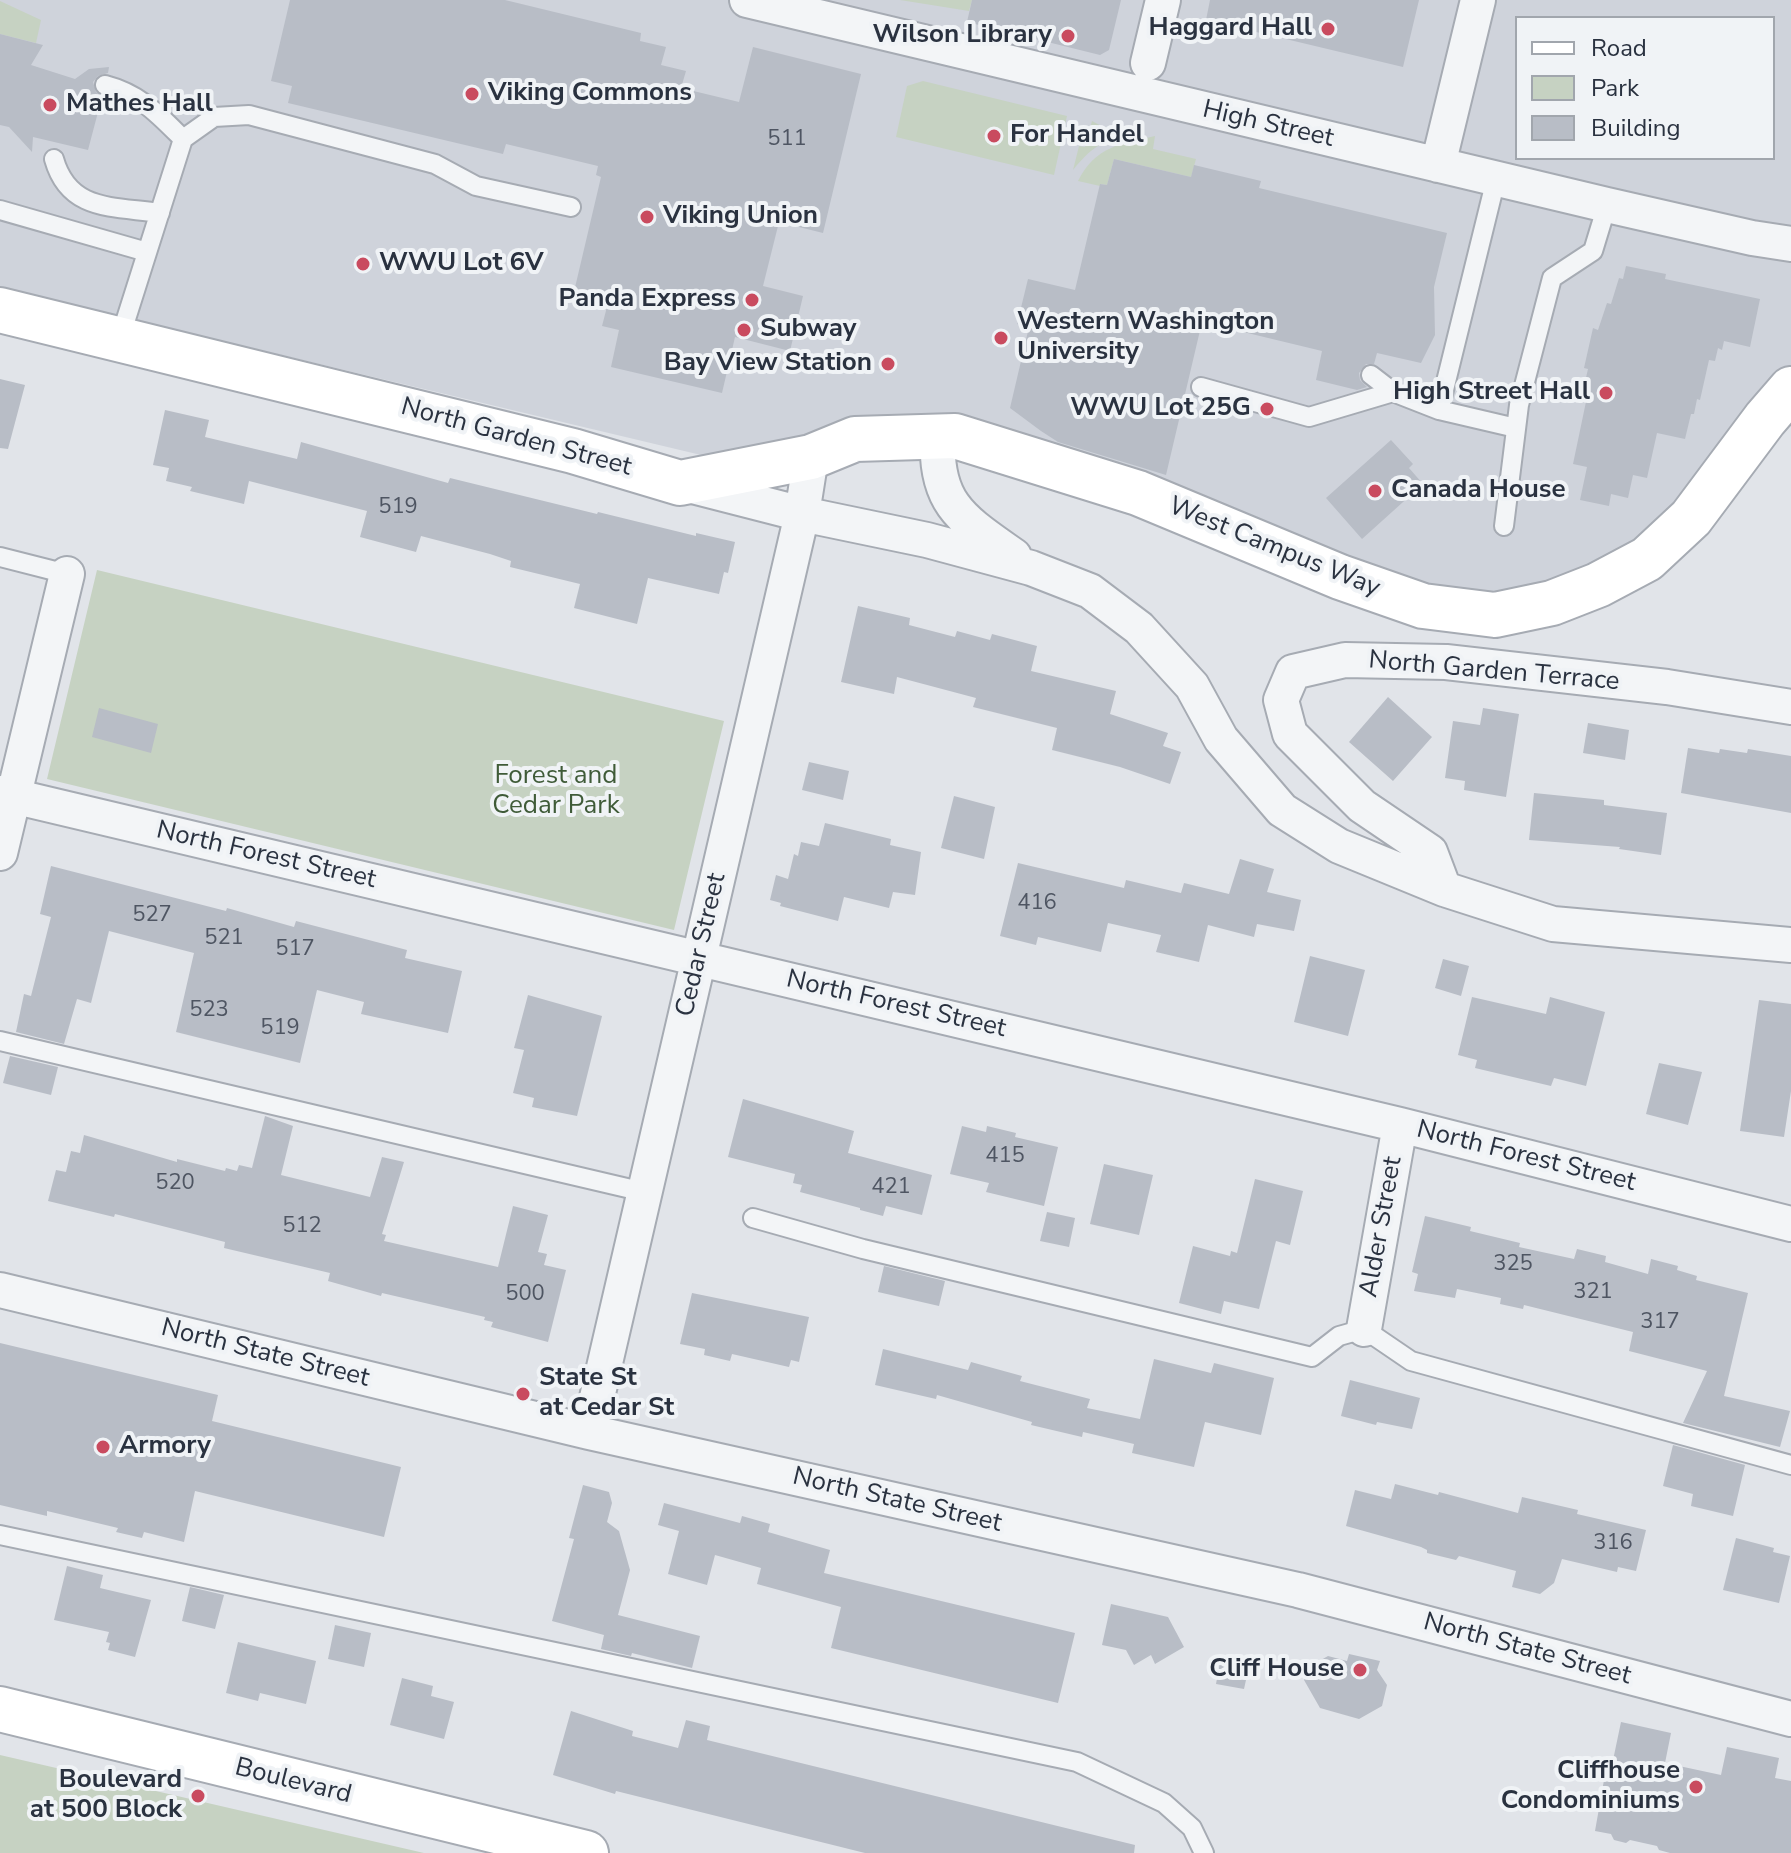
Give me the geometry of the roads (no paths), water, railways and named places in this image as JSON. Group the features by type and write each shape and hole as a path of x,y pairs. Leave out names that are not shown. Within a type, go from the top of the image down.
{"street":[{"name":"High Street","path":"747,0 1787,246"},
{"path":"1148,63 1163,0"},
{"path":"1438,165 1478,0"},
{"name":"North Garden Street","path":"0,310 573,451 680,483 802,514 927,540 1031,568 1090,591 1139,628 1192,686 1221,739 1282,810 1339,846 1444,889 1553,924 1791,945"},
{"name":"West Campus Way","path":"680,483 811,457 855,439 955,436 1138,493 1340,577 1423,606 1495,615 1552,603 1598,585 1647,559 1691,518 1791,389"},
{"name":"North Garden Street","path":"938,436 937,461 942,487 957,512 1031,568"},
{"name":"Cedar Street","path":"589,1432 802,514 811,457"},
{"path":"0,853 7,795 67,574"},
{"name":"North Garden Terrace","path":"1444,889 1430,852 1362,806 1290,734 1281,700 1293,672 1345,660 1446,662 1667,687 1791,707"},
{"name":"North Forest Street","path":"7,795 1400,1125 1791,1224"},
{"name":"Alder Street","path":"1364,1329 1400,1125"},
{"name":"North State Street","path":"0,1290 589,1432 1298,1590 1791,1719"},
{"name":"Boulevard","path":"0,1709 586,1853"}],"lane":[{"path":"105,85 128,91 153,109 183,139"},
{"path":"120,338 183,139 214,117 249,115 435,164 476,186 571,207"},
{"path":"54,159 59,177 79,199 160,213"},
{"path":"1439,410 1496,179"},
{"path":"1504,526 1519,405 1552,278 1593,251 1607,205"},
{"path":"0,210 147,252"},
{"path":"1371,375 1393,392 1439,410 1516,428"},
{"path":"1201,387 1309,417 1393,392"},
{"path":"0,557 67,574"},
{"path":"0,1041 644,1192"},
{"path":"753,1218 863,1249 1312,1357 1339,1336 1364,1329 1411,1361 1791,1465"},
{"path":"0,1535 1077,1762 1164,1803 1192,1828 1204,1853"}],"place":[{"name":"Haggard Hall","path":"1328,29"},
{"name":"Wilson Library","path":"1068,36"},
{"name":"Viking Commons","path":"472,94"},
{"name":"Mathes Hall","path":"50,105"},
{"name":"For Handel","path":"994,136"},
{"name":"Viking Union","path":"647,217"},
{"name":"WWU Lot 6V","path":"363,264"},
{"name":"Panda Express","path":"752,300"},
{"name":"Subway","path":"744,330"},
{"name":"Western Washington University","path":"1001,338"},
{"name":"Bay View Station","path":"888,364"},
{"name":"High Street Hall","path":"1606,393"},
{"name":"WWU Lot 25G","path":"1267,409"},
{"name":"Canada House","path":"1375,491"},
{"name":"State St at Cedar St","path":"523,1394"},
{"name":"Armory","path":"103,1447"},
{"name":"Cliff House","path":"1360,1670"},
{"name":"Cliffhouse Condominiums","path":"1696,1787"},
{"name":"Boulevard at 500 Block","path":"198,1796"}],"park label":[{"name":"Forest and Cedar Park","path":"556,792"}]}
